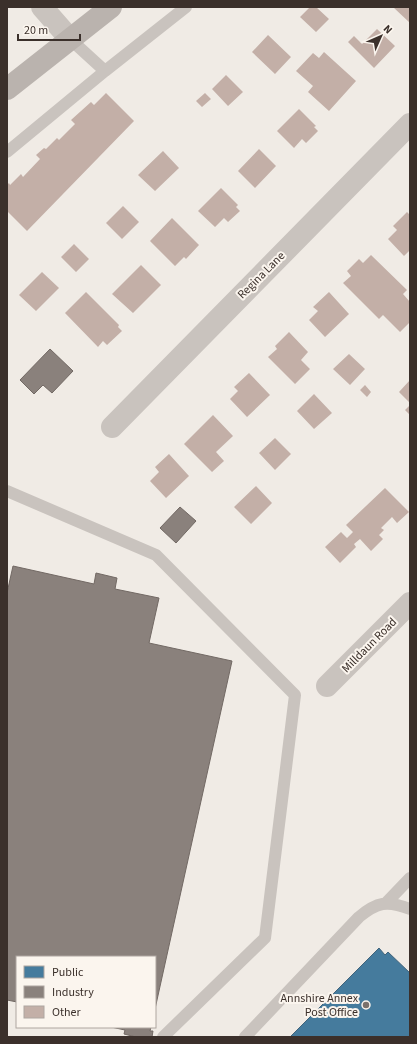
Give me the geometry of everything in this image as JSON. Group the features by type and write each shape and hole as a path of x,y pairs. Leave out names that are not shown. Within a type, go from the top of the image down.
{"street":[{"path":"42,7 70,39"},
{"path":"7,88 111,7"},
{"name":"Regina Lane","path":"112,428 410,124"},
{"name":"Milldaun Road","path":"327,686 410,603"}],"lane":[{"path":"7,152 105,71 186,7"},
{"path":"70,39 105,71"},
{"path":"7,491 156,555 295,695 265,938 163,1037"},
{"path":"245,1037 359,917 372,907 387,902 410,878"},
{"path":"387,902 410,909"}],"building: Public":[{"name":"Annshire Annex Post Office","path":"379,948 385,955 388,952 410,973 410,1037 290,1037"}],"building: Industry":[{"path":"50,349 73,371 52,393 43,385 34,394 20,380"},
{"path":"180,507 196,521 176,543 160,528"},
{"path":"13,566 94,584 96,573 117,578 115,589 159,598 149,643 232,661 156,1004 156,956 16,956 16,1002 7,1000 7,593"},
{"path":"116,1028 151,1028 150,1031 153,1031 152,1037 136,1037 124,1034 125,1030"}],"building: Other":[{"path":"310,7 316,7 329,19 316,32 300,17"},
{"path":"393,7 410,7 410,23"},
{"path":"377,29 395,46 374,68 348,42 354,36 362,44"},
{"path":"268,35 291,57 275,74 252,52"},
{"path":"324,52 356,81 329,111 308,92 313,86 296,71 313,53 319,58"},
{"path":"226,75 243,92 228,106 212,89"},
{"path":"106,93 134,121 27,231 7,211 7,185 9,183 10,185 21,174 23,177 40,159 36,155 44,148 46,149 57,138 59,140 75,124 71,120 91,102 94,105"},
{"path":"205,93 211,99 202,107 196,101"},
{"path":"299,109 316,126 314,127 318,131 306,143 302,139 294,148 277,131"},
{"path":"259,149 276,166 255,188 238,171"},
{"path":"163,151 179,168 155,191 138,175"},
{"path":"221,188 238,205 236,207 240,211 228,222 224,218 215,227 198,211"},
{"path":"123,206 139,222 122,239 106,223"},
{"path":"407,212 410,215 410,250 404,256 388,239 397,230 393,226"},
{"path":"172,218 199,245 186,259 184,257 175,266 150,241"},
{"path":"74,244 89,259 76,272 61,257"},
{"path":"371,255 407,290 403,294 410,302 410,322 400,332 383,315 379,319 343,283 351,276 347,271 359,259 363,263"},
{"path":"141,265 161,285 133,313 112,294"},
{"path":"42,272 59,288 36,311 19,295"},
{"path":"86,292 119,325 118,327 122,331 107,345 103,341 98,347 65,313"},
{"path":"329,292 349,314 325,337 309,320 318,311 313,307"},
{"path":"289,332 308,352 301,360 310,369 295,384 268,357 277,349 275,346"},
{"path":"349,354 365,369 350,385 333,369"},
{"path":"249,373 270,395 247,417 230,399 238,391 234,387"},
{"path":"410,380 410,403 399,392"},
{"path":"365,385 371,392 367,397 360,390"},
{"path":"314,394 332,413 314,429 297,411"},
{"path":"410,405 410,415 405,410"},
{"path":"213,415 233,436 216,452 224,461 212,472 184,444"},
{"path":"275,438 291,454 275,470 259,453"},
{"path":"169,454 189,476 166,498 150,481 159,472 155,467"},
{"path":"256,486 272,503 251,524 234,507"},
{"path":"385,488 409,512 397,523 392,517 381,528 384,530 379,535 383,539 371,551 360,539 354,544 356,547 340,563 325,547 341,532 347,538 353,532 346,525"}],"place":[{"name":"Annshire Annex Post Office","path":"366,1005"}]}
